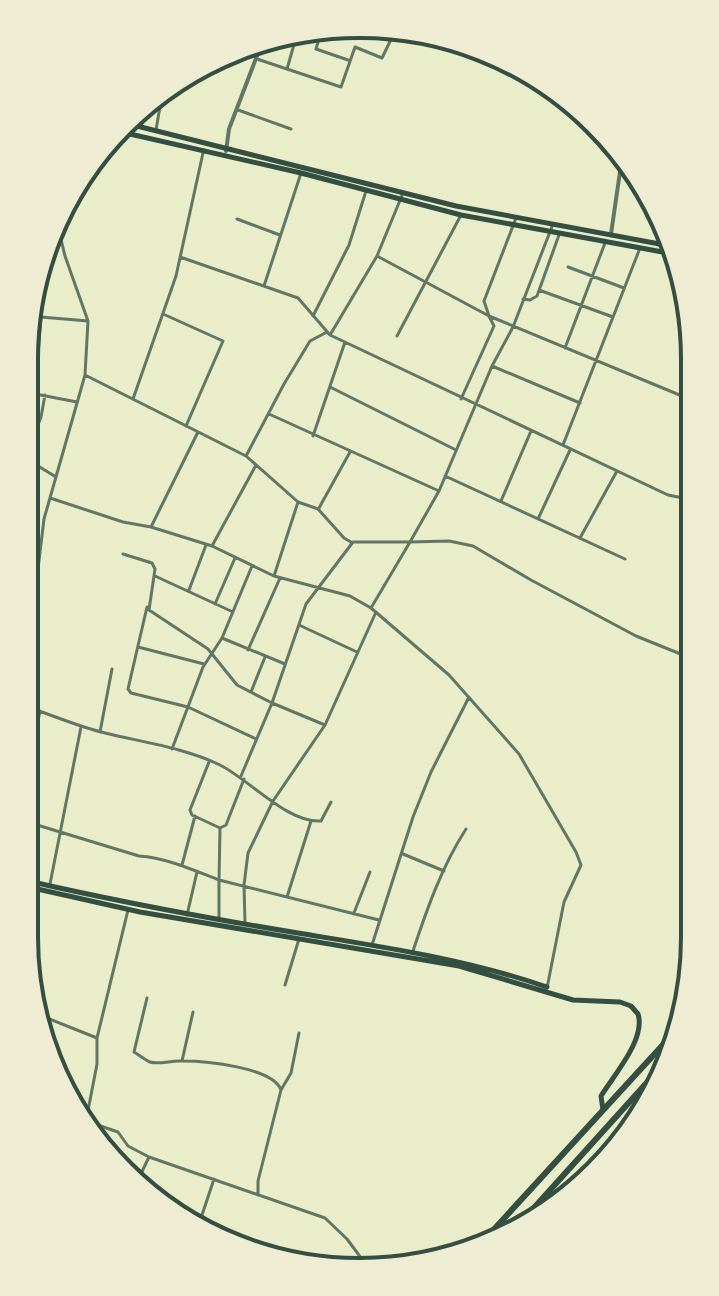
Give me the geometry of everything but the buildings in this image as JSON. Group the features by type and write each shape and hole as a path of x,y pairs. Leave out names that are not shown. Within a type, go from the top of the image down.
{"highway":[{"path":"495,1228 662,1046"},
{"path":"537,1205 645,1085"}],"main road":[{"path":"139,126 227,146 403,193 516,218 660,244"},
{"path":"130,134 301,173 461,215 663,252"},
{"path":"38,886 128,910 476,970 547,990"},
{"path":"49,889 187,915 413,951 475,965 582,1001 615,1001 631,1006 638,1014 639,1030 623,1064 601,1096 603,1110"}],"street":[{"path":"257,59 341,87 355,47 382,58 391,40"},
{"path":"318,41 316,49 350,61"},
{"path":"287,69 294,45"},
{"path":"225,155 227,133 258,54"},
{"path":"156,130 159,108"},
{"path":"236,110 291,129"},
{"path":"133,399 180,257 204,150"},
{"path":"264,286 303,166"},
{"path":"611,234 620,171"},
{"path":"313,316 349,245 366,191"},
{"path":"246,456 310,341 329,334 377,256 403,193"},
{"path":"397,336 461,215"},
{"path":"461,399 494,326 484,301 516,218"},
{"path":"237,219 280,235"},
{"path":"371,608 439,491 492,366 513,327 553,224"},
{"path":"523,299 532,300 539,290 559,233"},
{"path":"38,575 44,519 85,375 88,321 61,239"},
{"path":"565,348 606,242"},
{"path":"562,446 640,248"},
{"path":"377,256 489,316 681,396"},
{"path":"180,257 298,298 329,334 570,450 668,495 681,498"},
{"path":"568,267 624,288"},
{"path":"539,290 613,317"},
{"path":"163,314 223,341 186,426"},
{"path":"41,317 88,321"},
{"path":"38,349 41,322"},
{"path":"313,436 345,342"},
{"path":"492,366 580,403"},
{"path":"85,375 246,456 298,502 318,509 344,538 353,542 449,541 473,546 636,636 681,654"},
{"path":"330,387 456,450"},
{"path":"38,394 77,402"},
{"path":"38,425 45,395"},
{"path":"269,414 439,491"},
{"path":"501,501 531,431"},
{"path":"151,527 198,432"},
{"path":"538,519 570,450"},
{"path":"318,509 350,452"},
{"path":"212,546 256,465"},
{"path":"38,466 56,477"},
{"path":"580,538 617,471"},
{"path":"445,476 625,559"},
{"path":"50,498 212,546 277,577 350,596 371,608 449,675 519,754 581,865 564,902 547,990"},
{"path":"248,650 277,577 298,502"},
{"path":"220,828 226,825 306,604 353,542"},
{"path":"189,591 206,545"},
{"path":"123,554 152,563 155,576 128,689 131,693 188,707 256,739"},
{"path":"215,604 235,558"},
{"path":"172,749 205,664 222,638 252,566"},
{"path":"155,576 233,612"},
{"path":"147,607 213,654 237,685 325,725"},
{"path":"245,924 244,885 248,853 273,801 325,725 376,612"},
{"path":"299,625 358,652"},
{"path":"222,638 285,664"},
{"path":"138,647 205,664"},
{"path":"251,692 265,657"},
{"path":"100,732 112,669"},
{"path":"372,945 431,772 469,697"},
{"path":"38,720 40,711 81,727 209,760 311,821 321,821 331,802"},
{"path":"49,889 81,727"},
{"path":"209,760 190,810 195,816 220,828"},
{"path":"182,865 195,816"},
{"path":"287,897 311,821"},
{"path":"38,825 139,856 182,865 219,880 379,920"},
{"path":"219,920 220,828"},
{"path":"413,951 444,871 466,829"},
{"path":"402,853 444,871"},
{"path":"187,915 197,872"},
{"path":"354,913 370,872"},
{"path":"88,1109 97,1064 97,1038 128,910"},
{"path":"285,985 299,939"},
{"path":"147,998 134,1052 152,1062 232,1065 272,1079 281,1090"},
{"path":"182,1061 193,1012"},
{"path":"49,1019 97,1038"},
{"path":"258,1195 258,1181 281,1090 291,1073 299,1033"},
{"path":"100,1126 118,1132 128,1146 149,1157 325,1218 361,1258"},
{"path":"142,1172 149,1157"},
{"path":"202,1216 214,1179"}]}
